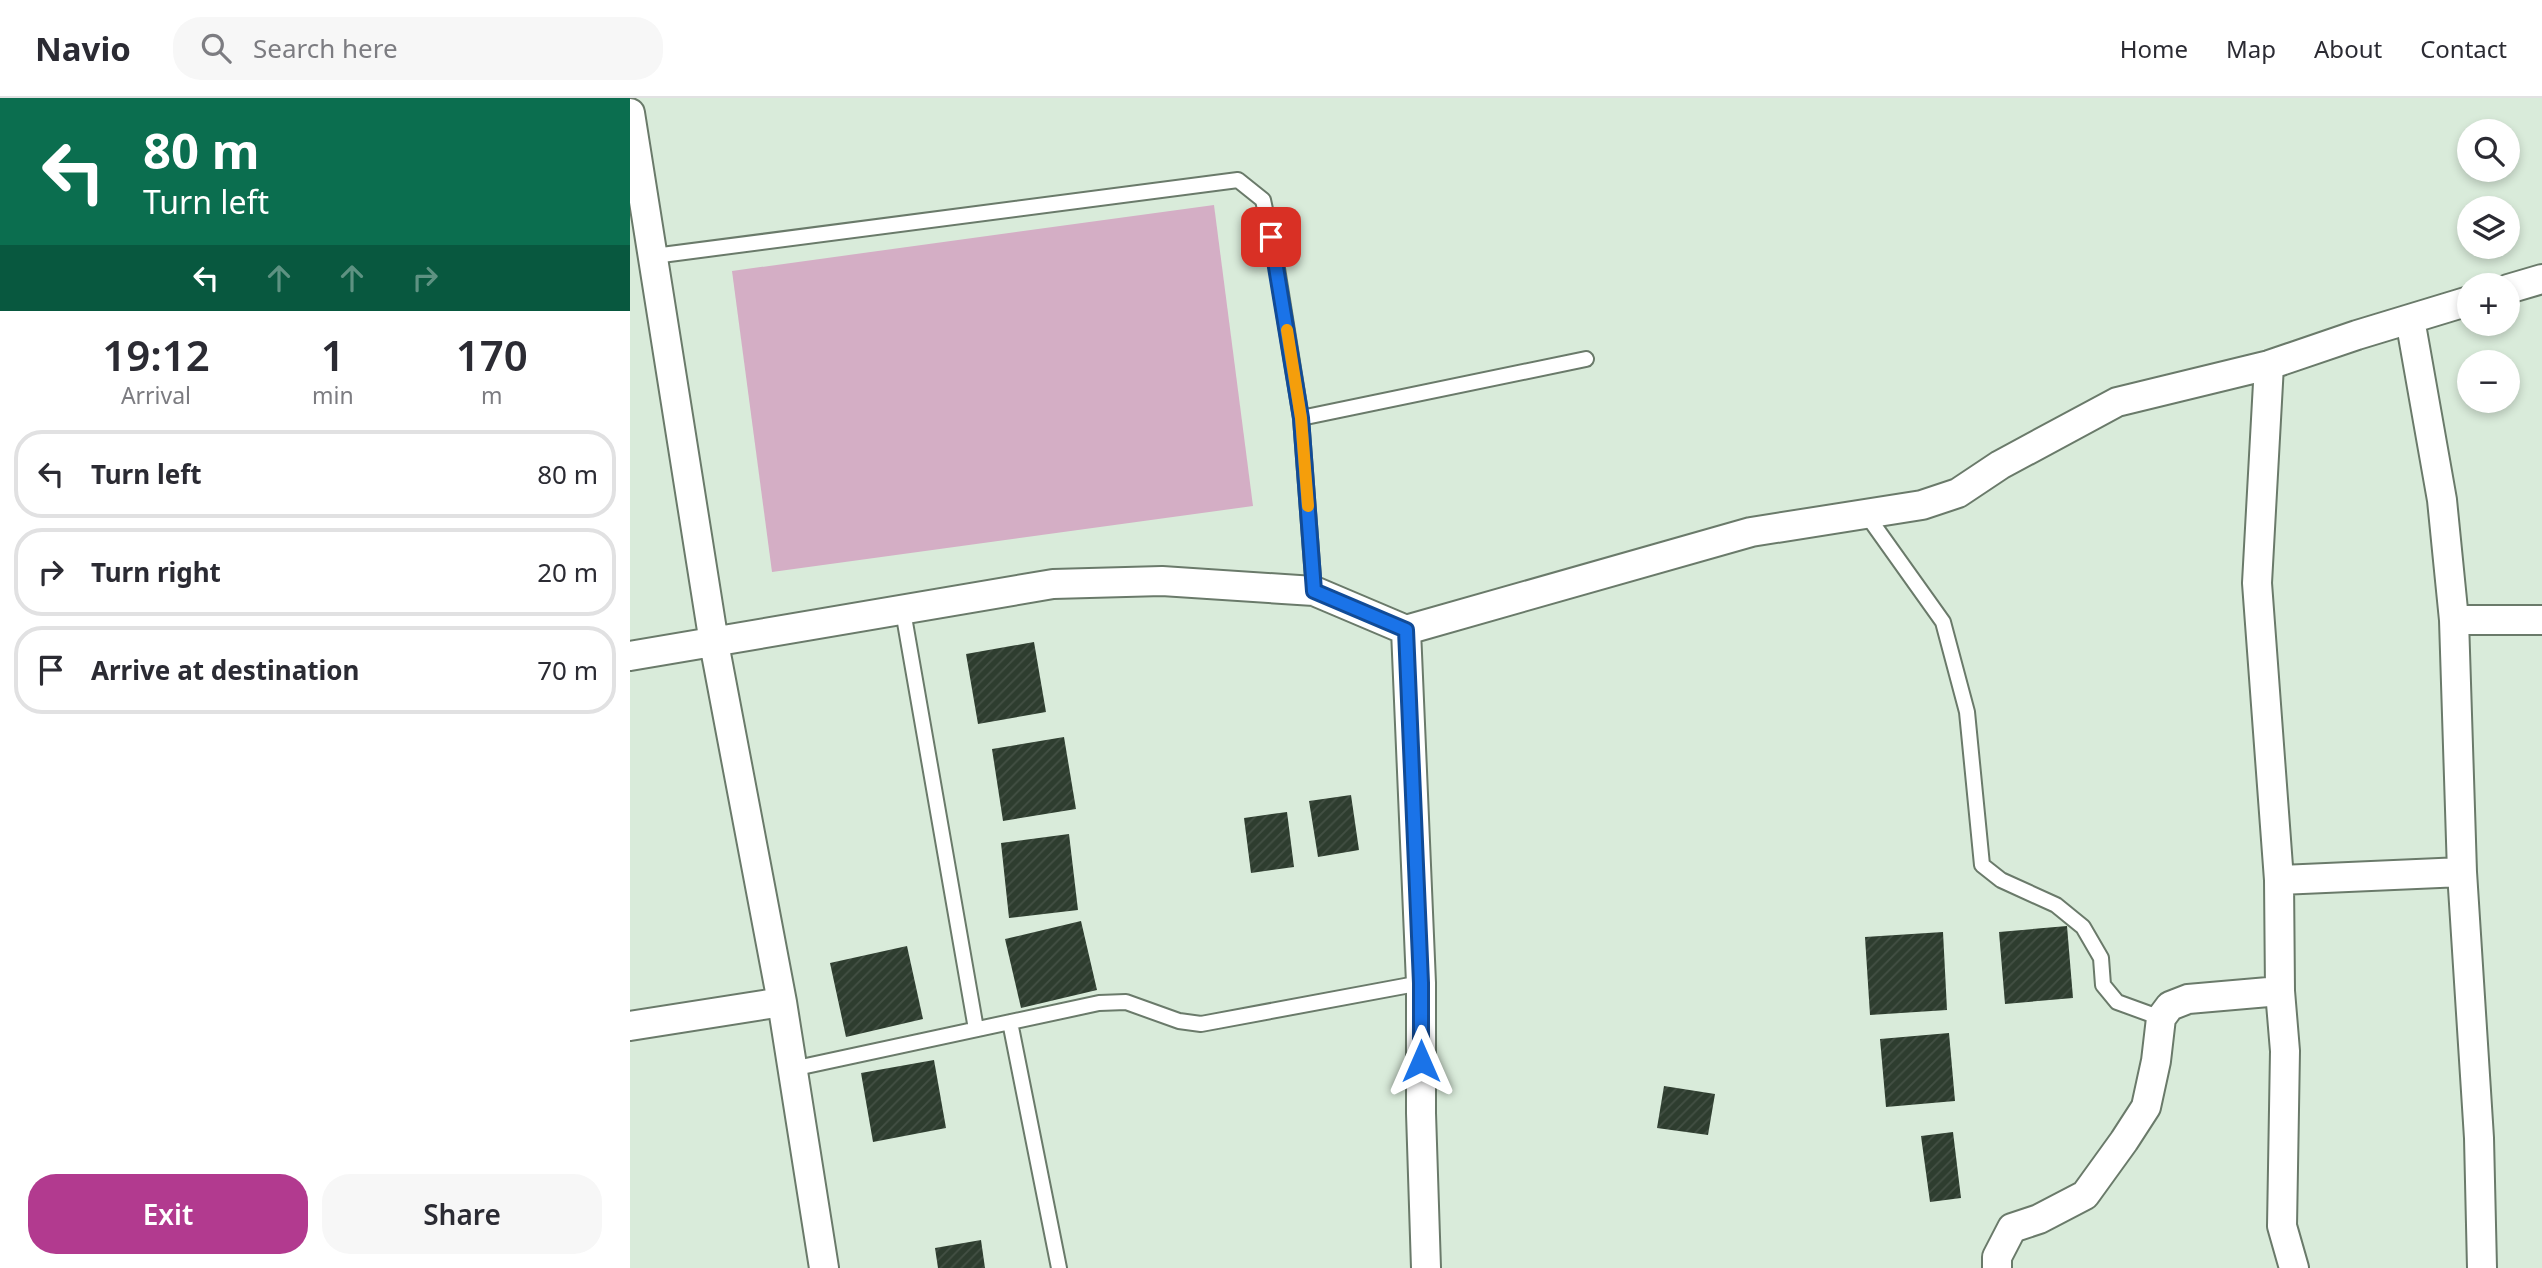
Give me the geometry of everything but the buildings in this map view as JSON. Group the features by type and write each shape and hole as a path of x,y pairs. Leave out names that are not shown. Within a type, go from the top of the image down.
{"street":[{"path":"630,113 642,258 782,1002 824,1268"},
{"path":"2520,285 2542,279"},
{"path":"630,656 1053,584 1162,581 1314,591 1406,630 1751,532 1922,505 1958,493 2000,465 2117,402 2269,365 2457,305"},
{"path":"2410,319 2442,500 2454,620 2462,872 2479,1138 2482,1268"},
{"path":"2269,365 2257,583 2279,880 2280,991 2285,1051 2282,1226 2294,1268"},
{"path":"2454,620 2542,620"},
{"path":"1406,630 1421,983 1421,1113 1426,1268"},
{"path":"2279,880 2462,872"},
{"path":"1997,1268 1997,1257 2012,1228 2039,1219 2085,1195 2124,1142 2146,1107 2157,1061 2161,1018 2170,1006 2188,999 2280,991"},
{"path":"630,1026 782,1002"}],"lane":[{"path":"642,258 1238,180 1263,200 1275,256 1301,418 1314,591"},
{"path":"1301,418 1586,359"},
{"path":"1866,514 1943,622 1967,712 1982,864 2001,880 2056,905 2082,927 2101,958 2103,985 2117,1002 2161,1018"},
{"path":"903,611 976,1029"},
{"path":"792,1069 1099,1003 1126,1002 1179,1021 1202,1024 1421,983"},
{"path":"1010,1022 1059,1268"}],"shaded area":[{"path":"1214,205 1253,506 772,572 732,271"}],"slow traffic":[{"path":"1287,330 1301,418 1308,506"}],"route":[{"path":"1271,237 1301,418 1314,591 1406,630 1421,983 1421,1061"}]}
